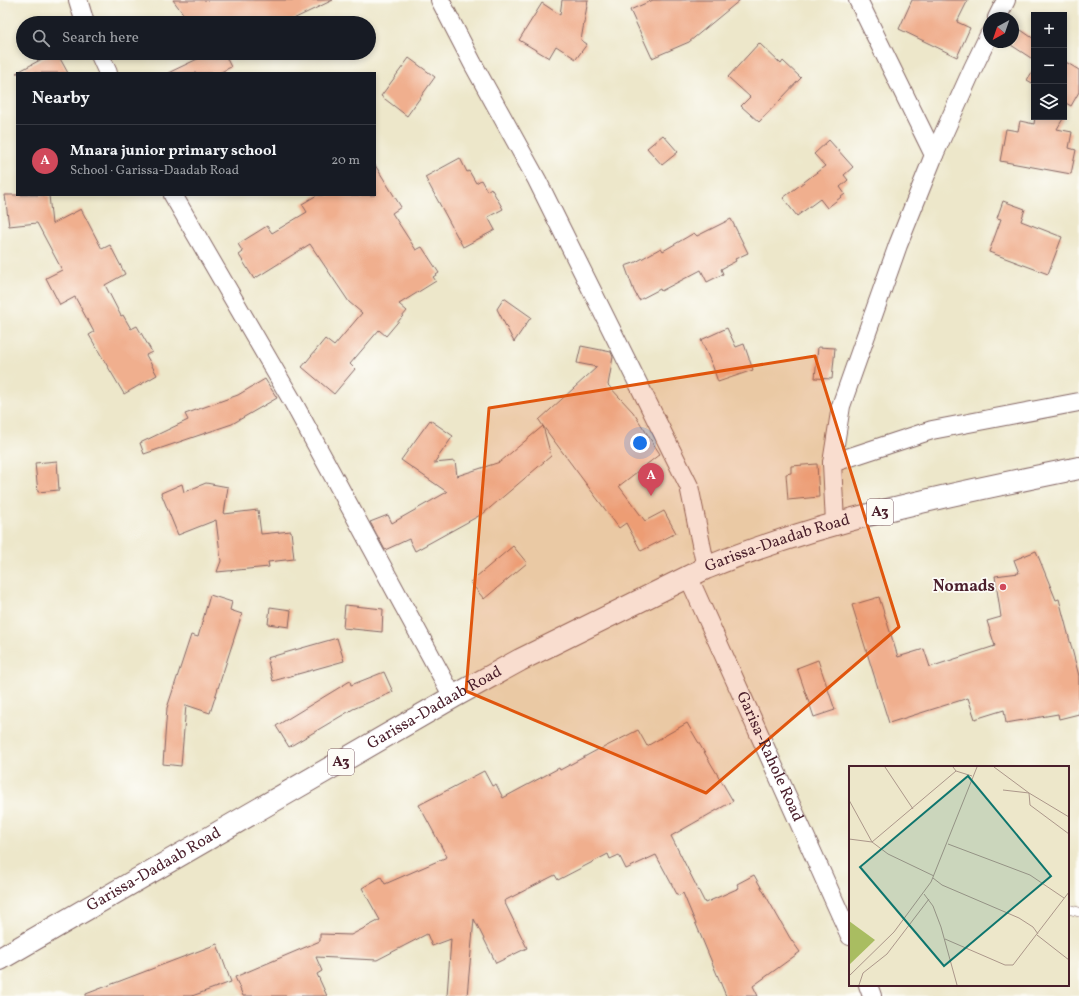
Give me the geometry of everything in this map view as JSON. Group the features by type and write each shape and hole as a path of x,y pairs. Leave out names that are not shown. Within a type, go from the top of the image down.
{"highway":[{"name":"Garissa-Daadab Road","path":"697,573 733,557 835,523 956,493 1079,468"},
{"name":"Garissa-Dadaab Road","path":"0,959 453,696 520,660 697,573"}],"street":[{"path":"78,0 83,16"},
{"name":"Garisa-Rahole Road","path":"440,0 473,64 537,180 689,486 697,573 849,934"},
{"path":"858,0 934,155"},
{"path":"1000,12 1006,0"},
{"path":"835,523 832,464 841,406 898,245 934,155 972,68 983,47"},
{"path":"102,60 108,72"},
{"path":"174,196 293,402 453,696"},
{"path":"832,464 932,430 1079,402"},
{"path":"868,986 872,996"}],"lane":[{"path":"1069,909 1079,912"}],"highlighted area":[{"path":"815,356 899,627 706,793 466,691 489,408"}],"building":[{"path":"173,0 333,0 300,16 185,16"},
{"path":"562,0 588,0 581,40 587,44 576,59 556,46 549,58 519,40 542,3 560,15"},
{"path":"653,0 740,0 689,42 652,58 630,10"},
{"path":"912,0 968,0 957,22 970,28 957,57 899,29"},
{"path":"1021,30 1031,37 1031,58 1016,48 1019,48 1019,33"},
{"path":"759,43 781,64 783,61 801,78 759,122 741,106 750,97 728,77"},
{"path":"409,58 435,77 407,116 381,96"},
{"path":"40,60 61,60 67,72 18,72"},
{"path":"195,60 228,60 231,67 221,72 170,72"},
{"path":"1067,63 1079,70 1079,92 1071,106 1067,104"},
{"path":"1031,74 1031,82 1027,80"},
{"path":"1035,120 1062,120 1057,129 1072,132 1069,148 1076,150 1071,174 1000,161 1006,129 1018,131 1020,121 1034,124"},
{"path":"663,135 678,152 662,165 647,148"},
{"path":"829,140 853,167 844,175 848,180 840,187 845,194 827,208 820,199 797,216 783,198 825,166 814,154"},
{"path":"460,158 467,172 469,171 476,183 481,180 487,191 491,188 503,209 488,217 495,230 463,247 425,177"},
{"path":"376,167 401,207 392,213 416,250 422,247 439,273 433,277 436,281 399,304 407,311 386,336 379,330 350,364 355,369 334,394 302,367 325,339 334,346 362,313 349,302 310,244 254,279 239,255 243,252 238,244 267,226 272,233 307,212 302,204 315,196 376,196"},
{"path":"5,195 49,196 52,224 81,209 102,249 110,245 125,274 105,285 121,316 123,315 131,329 137,326 152,352 146,355 157,375 124,394 89,335 94,332 75,297 60,305 46,278 62,270 37,223 9,226"},
{"path":"1003,201 1025,209 1021,221 1062,237 1048,274 989,252 1001,219 997,218"},
{"path":"731,219 748,253 735,259 736,261 721,269 723,274 707,282 701,270 661,291 660,289 639,300 625,266 634,263 661,248 663,251 694,233 697,236"},
{"path":"504,298 531,317 514,342 497,309"},
{"path":"727,328 736,347 744,344 753,370 718,382 701,340"},
{"path":"581,346 611,352 613,357 608,385 633,412 660,454 619,486 645,521 664,511 676,533 641,551 626,523 619,528 539,420 597,367 577,363"},
{"path":"818,347 835,348 832,379 815,378"},
{"path":"265,379 277,398 232,424 144,454 140,443 188,420 185,414 238,395"},
{"path":"430,420 453,436 434,463 455,461 457,476 500,462 543,426 551,456 484,513 415,551 409,539 385,550 370,522 388,515 392,523 447,492 401,460"},
{"path":"57,461 59,490 38,492 35,463"},
{"path":"817,464 819,497 788,500 786,474 791,473 791,466"},
{"path":"206,483 228,487 224,514 258,510 261,534 291,531 294,559 268,562 269,567 217,572 221,561 216,520 178,535 161,493 182,484 184,492"},
{"path":"513,546 527,563 484,599 470,582"},
{"path":"1036,551 1056,600 1059,599 1079,676 1079,714 1059,719 1058,714 1006,723 1004,710 975,719 968,698 889,723 852,605 879,597 898,657 924,649 930,667 995,646 987,621 1001,617 995,576 1019,573 1014,560"},
{"path":"210,595 232,602 230,610 242,614 210,713 186,705 181,766 163,764 167,708 191,635 198,637"},
{"path":"345,605 383,609 382,632 343,628"},
{"path":"270,607 291,610 289,627 268,624"},
{"path":"337,638 344,661 273,681 267,658"},
{"path":"818,660 835,710 814,717 797,668"},
{"path":"384,672 393,692 353,709 289,747 276,726 350,681 351,685"},
{"path":"687,723 733,801 671,836 705,903 739,888 737,884 754,875 790,938 800,952 753,986 758,996 726,996 683,893 678,896 656,855 626,869 619,855 610,859 608,854 558,880 555,875 504,901 527,948 496,963 474,919 467,996 447,996 451,939 432,946 427,934 377,960 316,957 322,971 317,974 327,996 243,996 235,977 320,941 320,934 351,935 380,920 362,888 381,877 385,884 447,857 419,805 484,771 492,786 496,784 503,798 559,768 560,770 638,730 647,746"},
{"path":"217,944 231,982 192,996 86,996 86,994"}],"place":[{"name":"Mnara junior primary school","path":"651,496"},
{"name":"Nomads","path":"1003,587"}]}
